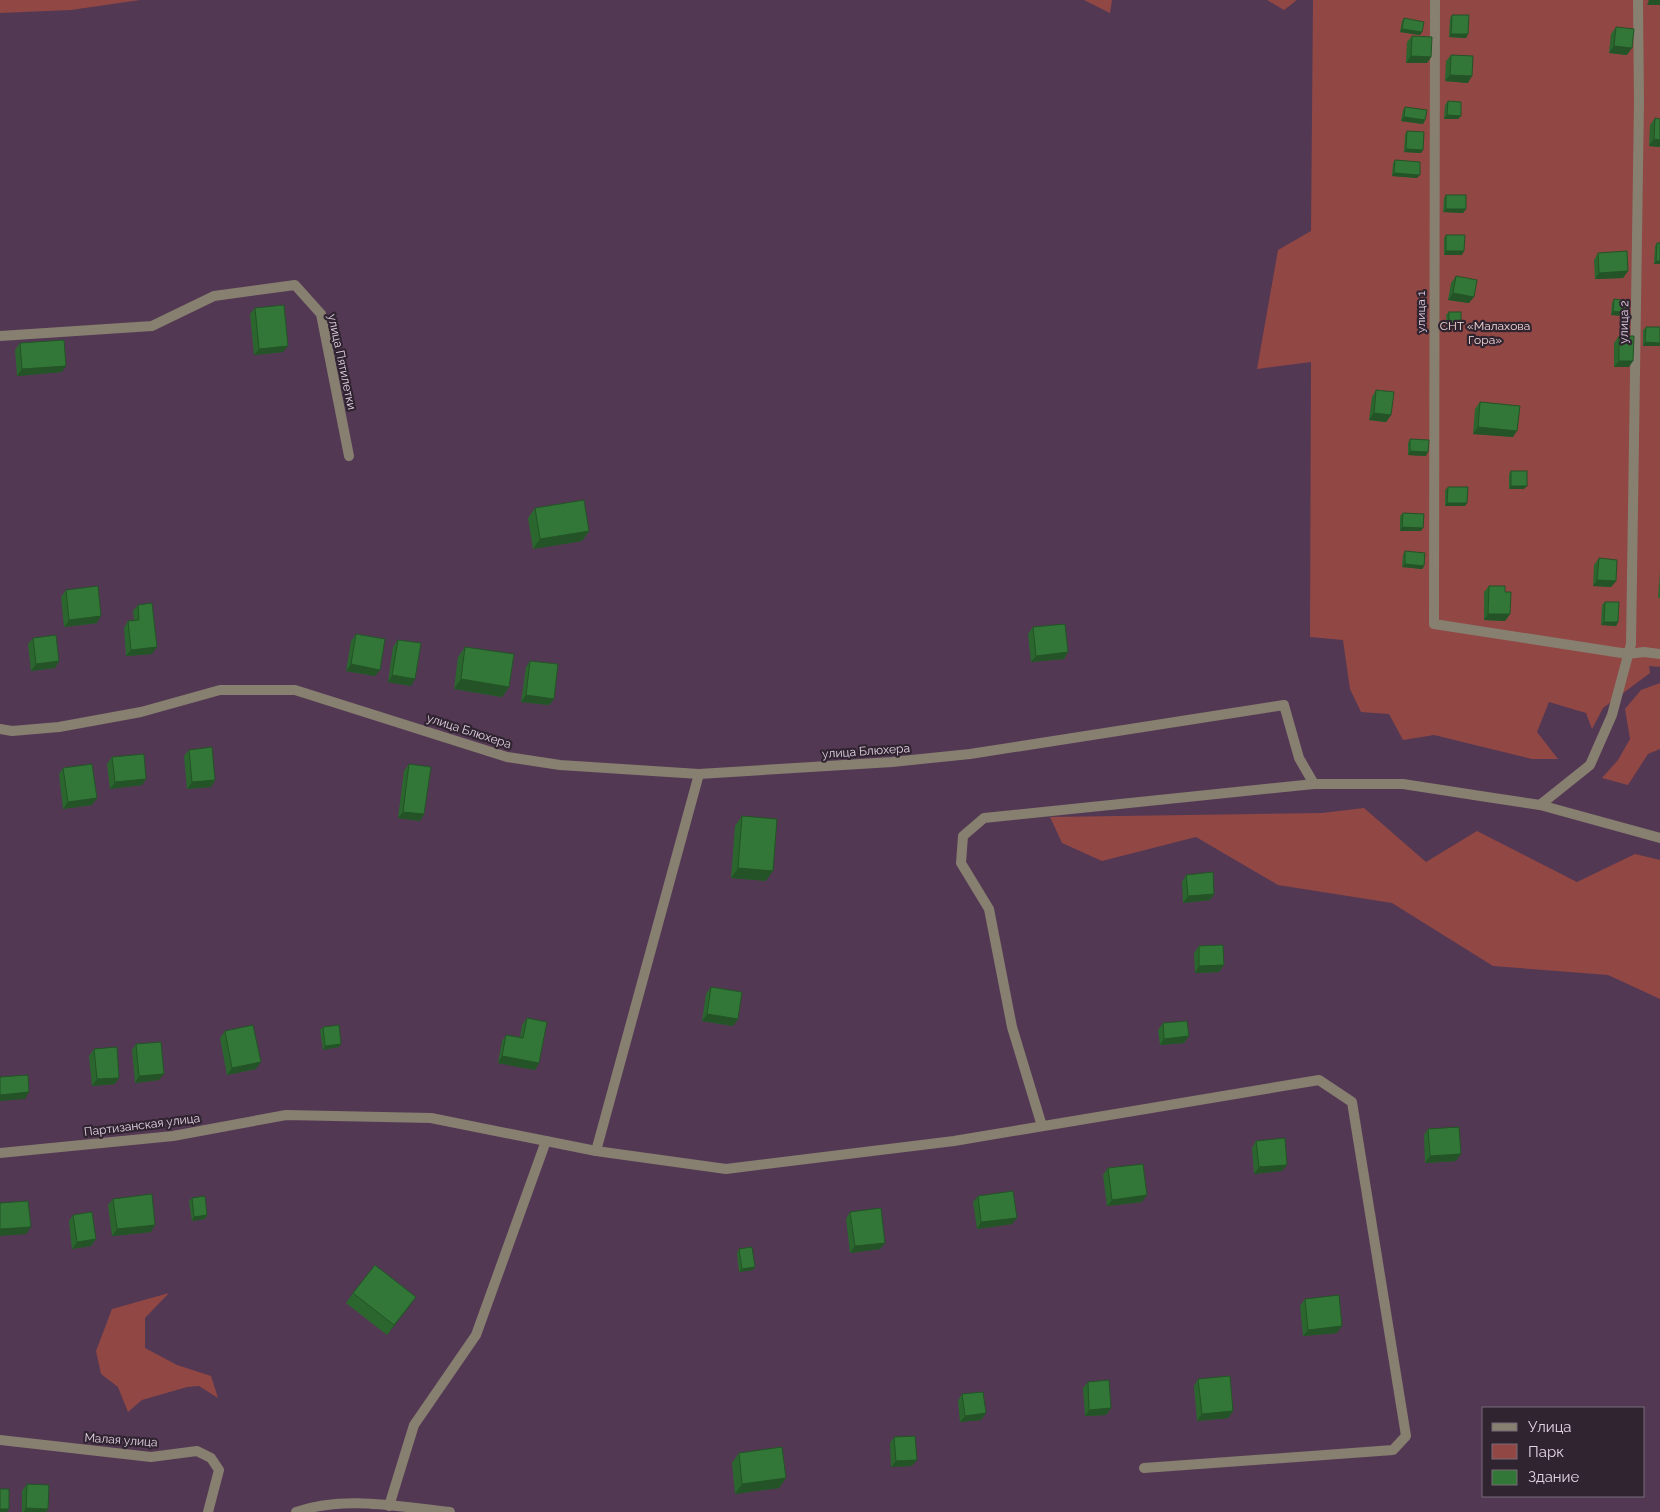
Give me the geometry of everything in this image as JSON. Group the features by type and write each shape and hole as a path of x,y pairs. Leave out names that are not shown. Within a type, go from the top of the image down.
{"street":[{"name":"улица 1","path":"1434,0 1434,624 1629,649"},
{"name":"улица 2","path":"1540,805 1590,765 1612,714 1629,649 1639,102 1638,0"},
{"name":"улица Пятилетки","path":"0,336 152,326 214,296 295,285 321,314 348,456"},
{"path":"1629,649 1660,654"},
{"name":"улица Блюхера","path":"0,729 59,727 141,712 220,690 295,690 507,758 560,765 700,774 892,762 970,754 1284,705 1299,758 1314,784"},
{"path":"596,1151 700,774"},
{"path":"1042,1126 1012,1027 989,909 961,863 963,836 984,818 1314,784 1403,784 1540,805 1660,838"},
{"name":"Партизанская улица","path":"0,1153 173,1136 286,1115 431,1118 596,1151 726,1168 954,1141 1319,1080 1352,1102 1406,1436 1393,1450 1144,1468"},
{"path":"389,1506 414,1425 476,1335 546,1141"},
{"name":"Малая улица","path":"0,1440 151,1457 197,1451 211,1458 219,1470 208,1512"},
{"path":"296,1512 314,1505 366,1504 450,1512"}],"green space":[{"path":"0,0 140,0 71,10 0,13"},
{"path":"1084,0 1112,0 1110,13"},
{"path":"1267,0 1297,0 1284,10"},
{"name":"СНТ «Малахова Гора»","path":"1313,0 1660,0 1660,667 1649,666 1650,673 1603,708 1592,729 1586,713 1549,702 1537,732 1558,759 1532,759 1434,735 1403,740 1389,714 1361,712 1350,689 1343,640 1310,637 1311,362 1257,369 1278,250 1311,231"},
{"path":"1660,683 1660,749 1648,754 1628,785 1602,778 1618,760 1630,739 1625,709 1641,690"},
{"path":"1364,808 1426,862 1477,831 1577,882 1635,854 1660,860 1660,999 1608,975 1493,966 1392,903 1278,885 1196,837 1102,861 1062,843 1050,817 1322,813"},
{"path":"169,1293 145,1318 145,1348 177,1365 211,1376 218,1398 199,1386 187,1387 142,1400 128,1412 118,1387 101,1374 96,1351 112,1309"}],"building":[{"path":"1452,15 1469,15 1468,34 1451,34"},
{"path":"1404,18 1424,22 1422,32 1402,29"},
{"path":"1616,27 1634,29 1632,48 1614,46"},
{"path":"1412,36 1432,37 1431,57 1411,56"},
{"path":"1451,55 1473,56 1472,76 1450,75"},
{"path":"1448,101 1461,102 1461,116 1447,115"},
{"path":"1405,107 1427,110 1425,120 1404,117"},
{"path":"1655,118 1660,119 1660,140 1654,139"},
{"path":"1407,131 1424,132 1423,150 1406,149"},
{"path":"1395,160 1420,162 1420,175 1394,173"},
{"path":"1446,195 1466,195 1466,209 1446,209"},
{"path":"1446,235 1465,235 1464,251 1446,251"},
{"path":"1657,243 1660,243 1660,261 1656,261"},
{"path":"1627,251 1628,271 1599,273 1598,253"},
{"path":"1456,276 1477,280 1474,297 1453,293"},
{"path":"1614,299 1629,301 1627,313 1613,311"},
{"path":"284,305 288,346 259,349 255,308"},
{"path":"1449,312 1461,312 1461,324 1449,324"},
{"path":"1646,327 1660,327 1660,343 1645,342"},
{"path":"1619,336 1634,336 1633,361 1619,361"},
{"path":"64,340 66,366 22,369 20,343"},
{"path":"1376,390 1394,392 1391,415 1374,413"},
{"path":"1480,402 1520,406 1517,431 1478,427"},
{"path":"1410,439 1429,440 1428,452 1410,451"},
{"path":"1511,471 1527,471 1527,486 1511,486"},
{"path":"1448,487 1468,487 1467,503 1447,503"},
{"path":"584,500 589,531 540,539 535,508"},
{"path":"1403,513 1424,514 1423,528 1402,527"},
{"path":"1405,551 1425,553 1424,566 1405,564"},
{"path":"1599,558 1617,560 1616,581 1597,580"},
{"path":"98,586 101,616 69,620 66,590"},
{"path":"1489,586 1505,586 1505,592 1511,592 1510,614 1488,614"},
{"path":"1605,602 1619,602 1618,622 1604,622"},
{"path":"152,603 157,647 131,650 128,621 139,620 138,605"},
{"path":"1065,624 1068,652 1036,656 1033,627"},
{"path":"356,634 385,639 380,670 351,664"},
{"path":"56,635 59,661 36,664 33,638"},
{"path":"398,640 421,643 415,679 392,675"},
{"path":"465,647 514,654 509,687 461,679"},
{"path":"530,661 558,664 554,699 526,695"},
{"path":"212,747 215,780 192,782 189,750"},
{"path":"144,754 146,779 115,782 112,757"},
{"path":"92,764 97,798 68,802 63,768"},
{"path":"409,764 431,767 424,814 403,812"},
{"path":"742,816 777,819 773,871 738,868"},
{"path":"1213,872 1214,894 1188,896 1186,875"},
{"path":"1223,945 1224,965 1199,966 1199,946"},
{"path":"711,987 742,992 738,1019 707,1014"},
{"path":"527,1018 547,1022 539,1063 502,1056 506,1035 523,1038"},
{"path":"1187,1021 1189,1036 1164,1039 1163,1023"},
{"path":"253,1025 261,1062 232,1068 225,1031"},
{"path":"339,1025 341,1044 325,1046 323,1027"},
{"path":"161,1042 164,1074 139,1076 136,1044"},
{"path":"117,1047 119,1078 97,1079 94,1049"},
{"path":"28,1075 29,1092 0,1095 0,1077"},
{"path":"1459,1127 1461,1154 1430,1156 1428,1129"},
{"path":"1285,1138 1287,1165 1259,1167 1256,1141"},
{"path":"1143,1164 1147,1195 1112,1200 1108,1168"},
{"path":"1013,1191 1017,1218 981,1222 978,1196"},
{"path":"152,1194 155,1225 117,1229 113,1199"},
{"path":"205,1196 207,1215 194,1217 192,1198"},
{"path":"28,1201 31,1227 0,1229 0,1203"},
{"path":"881,1208 885,1243 855,1246 850,1212"},
{"path":"92,1212 96,1239 77,1242 73,1215"},
{"path":"752,1247 755,1267 742,1269 739,1249"},
{"path":"375,1265 416,1297 394,1325 353,1293"},
{"path":"1339,1295 1342,1326 1308,1330 1305,1299"},
{"path":"1230,1376 1233,1411 1202,1414 1198,1379"},
{"path":"1109,1380 1111,1408 1089,1410 1088,1382"},
{"path":"983,1392 986,1413 965,1416 962,1394"},
{"path":"915,1436 917,1460 896,1461 894,1437"},
{"path":"782,1447 786,1478 742,1484 739,1453"},
{"path":"27,1484 49,1485 48,1509 26,1508"},
{"path":"0,1489 9,1489 9,1509 0,1509"}]}
